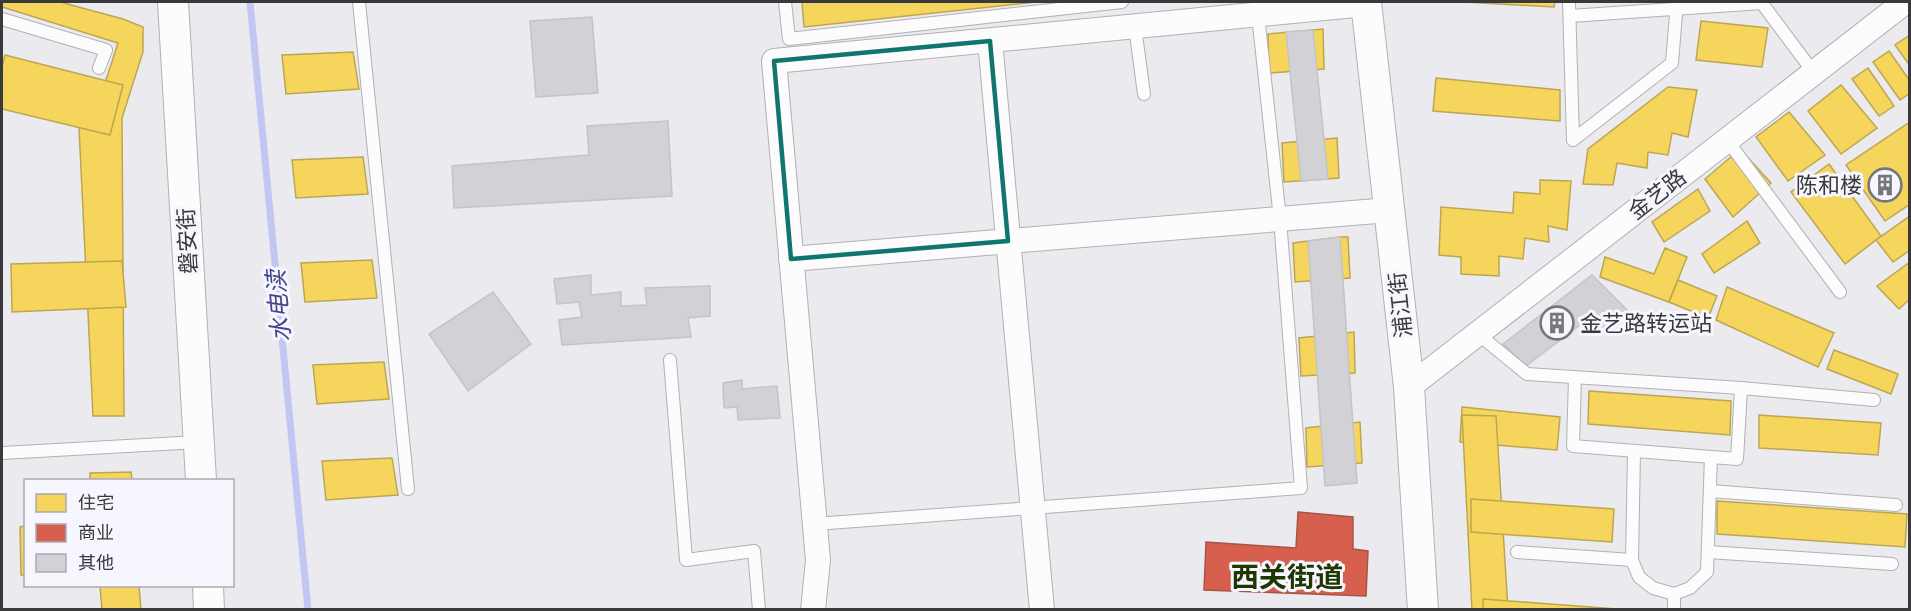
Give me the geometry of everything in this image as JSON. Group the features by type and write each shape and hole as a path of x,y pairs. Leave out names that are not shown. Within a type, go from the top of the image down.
{"street":[{"name":"磐安街","path":"172,2 201,479"},
{"name":"金艺路","path":"1409,387 1905,2"},
{"path":"813,609 818,560 774,62 1366,3"},
{"name":"浦江街","path":"1366,3 1409,387 1423,609"},
{"path":"990,41 1042,609"},
{"path":"791,259 1389,210"},
{"path":"208,587 209,609"}],"lane":[{"path":"359,2 408,489"},
{"path":"785,2 789,39 1122,2"},
{"path":"1569,2 1574,140 1672,63 1677,5"},
{"path":"1570,16 1677,5 1762,2 1814,73"},
{"path":"815,524 1300,488 1280,219 1258,15"},
{"path":"2,19 106,50 99,68"},
{"path":"1135,27 1144,94"},
{"path":"1726,140 1840,292"},
{"path":"1478,334 1527,374 1741,388 1874,400"},
{"path":"670,360 686,560 754,551 759,609"},
{"path":"1575,378 1573,446 1737,459 1741,388"},
{"path":"2,453 199,441"},
{"path":"1634,452 1632,560 1639,577 1653,588 1674,594 1690,588 1707,572 1712,457"},
{"path":"1710,491 1896,505"},
{"path":"1517,552 1632,560"},
{"path":"1708,552 1892,564"},
{"path":"1674,594 1674,609"}],"highlighted area":[{"path":"990,41 1008,241 791,259 774,61"}],"building: 住宅":[{"path":"2,2 60,2 123,19 143,27 143,52 122,118 124,416 93,416 79,128 106,80 118,43 2,7"},
{"path":"802,2 1036,2 804,27"},
{"path":"1464,2 1555,2 1554,7"},
{"path":"1701,21 1768,28 1762,67 1696,60"},
{"path":"1323,29 1324,69 1269,73 1268,34"},
{"path":"1910,35 1910,66 1895,45"},
{"path":"1889,51 1910,81 1910,93 1900,100 1873,62"},
{"path":"353,52 359,89 286,94 282,55"},
{"path":"5,55 123,85 110,135 2,109 2,67"},
{"path":"1868,68 1894,106 1879,116 1852,79"},
{"path":"1436,78 1560,90 1560,121 1433,111"},
{"path":"1841,85 1877,128 1841,154 1808,111"},
{"path":"1668,87 1697,90 1688,137 1672,133 1668,155 1648,152 1647,168 1617,163 1613,185 1583,184 1588,149"},
{"path":"1789,112 1825,155 1788,181 1756,137"},
{"name":"陈和楼","path":"1910,122 1910,204 1885,221 1846,165"},
{"path":"1337,138 1339,178 1284,182 1282,143"},
{"path":"1740,149 1771,183 1733,217 1705,179"},
{"path":"363,157 368,194 296,198 292,160"},
{"path":"1829,164 1881,236 1845,264 1791,192"},
{"path":"1540,180 1571,181 1567,230 1548,226 1549,242 1525,238 1523,259 1499,256 1499,276 1461,274 1461,257 1439,255 1441,207 1513,213 1514,192 1540,194"},
{"path":"1698,189 1710,211 1664,242 1652,222"},
{"path":"1910,216 1910,250 1893,262 1876,240"},
{"path":"1747,221 1760,243 1714,273 1702,254"},
{"path":"1348,237 1350,278 1295,282 1293,243"},
{"path":"1665,248 1687,257 1669,302 1600,277 1605,257 1654,274"},
{"path":"372,260 377,298 305,302 301,263"},
{"path":"122,261 126,307 12,312 11,264"},
{"path":"1910,262 1910,299 1899,309 1877,286"},
{"path":"1678,280 1717,296 1708,318 1669,302"},
{"path":"1727,287 1834,333 1818,367 1716,320"},
{"path":"1354,332 1355,373 1301,376 1299,338"},
{"path":"1834,350 1898,374 1891,394 1827,369"},
{"path":"384,362 389,399 317,404 313,365"},
{"path":"1589,391 1731,401 1730,435 1588,424"},
{"path":"1462,407 1560,417 1557,450 1460,442"},
{"path":"1462,415 1496,416 1508,610 1472,610"},
{"path":"1759,415 1881,423 1878,455 1759,448"},
{"path":"1360,422 1362,463 1307,467 1306,428"},
{"path":"392,458 398,495 326,500 322,461"},
{"path":"131,472 132,479 90,479 90,473"},
{"path":"1471,499 1614,509 1612,542 1471,532"},
{"path":"1717,501 1907,514 1905,547 1717,534"},
{"path":"24,526 24,575 21,575 20,527"},
{"path":"100,587 139,587 141,610 102,610"},
{"path":"1483,599 1630,610 1483,610"}],"building: 商业":[{"path":"1298,512 1353,517 1353,549 1368,551 1366,596 1204,590 1206,542 1296,548"}],"building: 其他":[{"path":"592,17 598,93 536,97 530,21"},
{"path":"1313,30 1328,179 1301,181 1286,32"},
{"path":"668,121 672,196 454,208 452,166 589,155 587,126"},
{"path":"1340,237 1357,483 1325,486 1308,241"},
{"path":"591,275 591,295 621,292 621,306 647,305 645,288 710,286 710,316 688,318 691,337 562,345 559,320 582,317 579,302 557,304 554,279"},
{"name":"金艺路转运站","path":"1592,275 1629,312 1603,330 1592,316 1526,366 1503,344"},
{"path":"493,292 531,344 468,391 429,334"},
{"path":"742,380 742,389 777,386 780,418 738,420 737,407 724,408 723,383"}],"waterway":[{"name":"水电渎","path":"250,2 308,610"}],"place":[{"name":"陈和楼","path":"1885,185"},
{"name":"金艺路转运站","path":"1557,323"}],"district":[{"name":"西关街道","path":"1287,577"}]}
